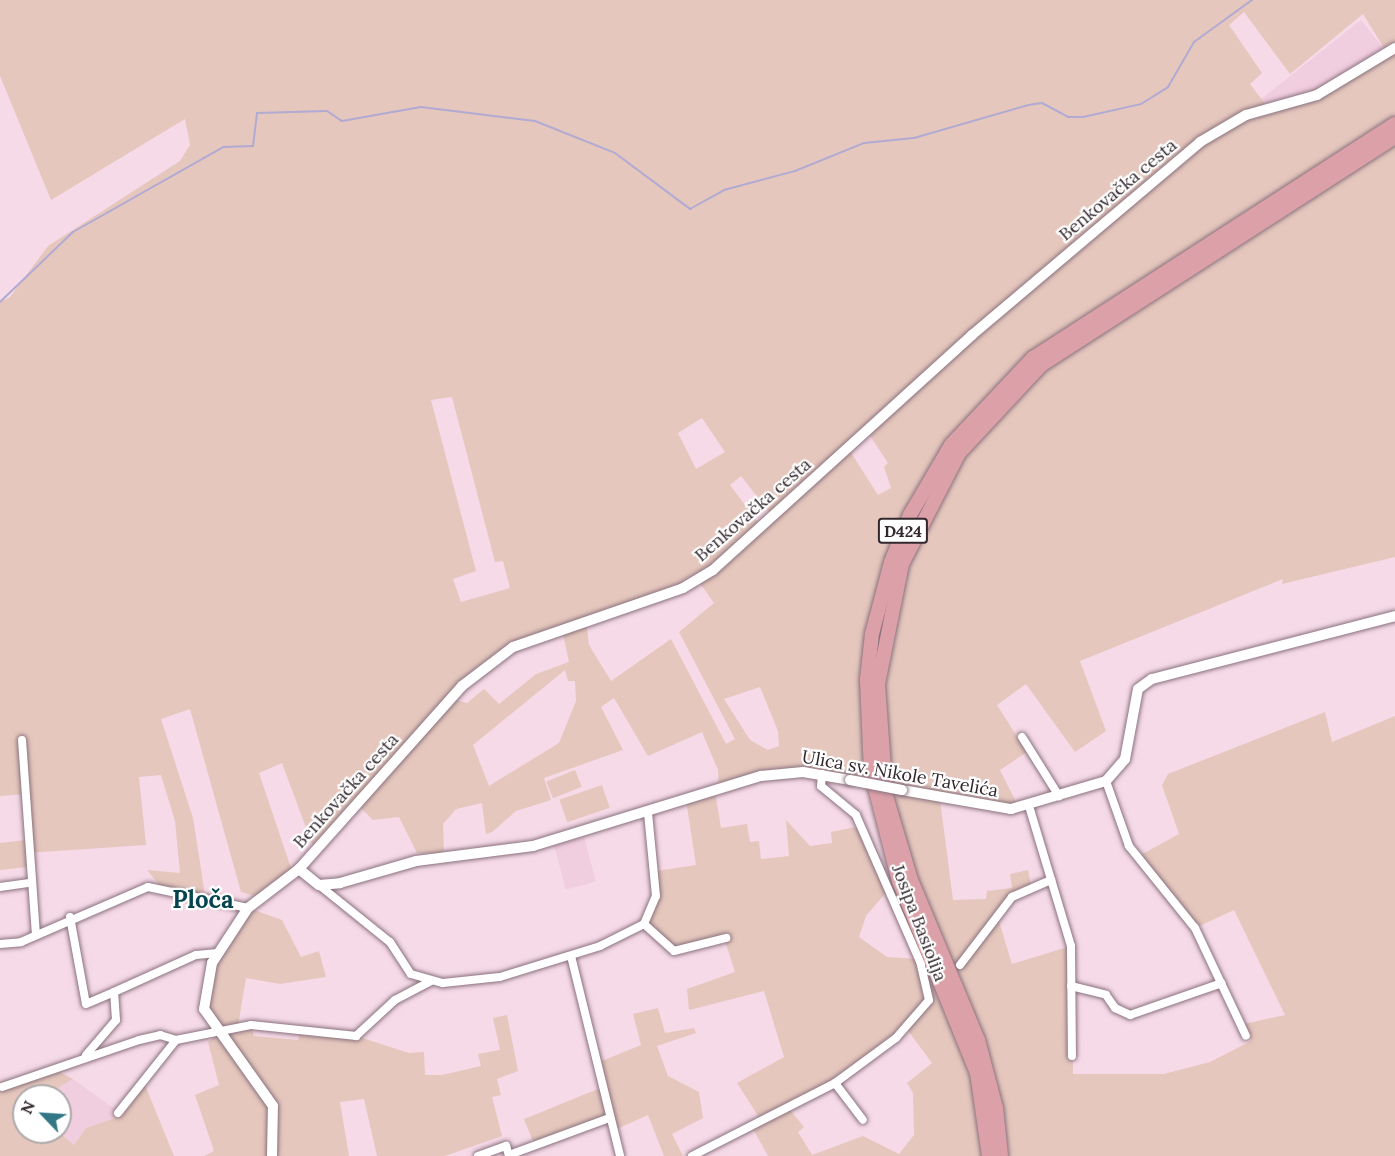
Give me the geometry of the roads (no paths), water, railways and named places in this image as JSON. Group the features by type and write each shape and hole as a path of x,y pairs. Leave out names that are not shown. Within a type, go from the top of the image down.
{"highway":[{"name":"D424","path":"989,1156 977,1073 899,881 873,781 867,679 872,634 891,562 910,515 951,445 1033,358 1395,124"},
{"name":"D424","path":"1001,1156 996,1108 978,1040 911,880 886,796 878,684 902,564 959,453 1041,365 1395,137"}],"main road":[{"name":"Benkovačka cesta","path":"272,1156 273,1106 204,1009 206,981 218,953 248,908 299,869 487,663 525,643 683,588 713,570 972,335 1200,142 1246,115 1317,95 1395,48"},
{"path":"1106,781 1125,759 1138,689 1152,679 1395,616"},
{"name":"Ulica sv. Nikole Tavelića","path":"319,885 416,861 533,846 648,813 761,776 822,774 983,807 1029,806 1106,781"},
{"path":"299,869 319,885"}],"street":[{"path":"1022,737 1059,796"},
{"path":"22,740 28,883 36,934"},
{"name":"Josipa Basiolija","path":"695,1156 835,1083 887,1045 925,1008 928,984 856,815 827,793 822,774"},
{"path":"1106,781 1129,846 1195,928 1246,1036"},
{"path":"1029,806 1071,946 1072,1056"},
{"path":"319,885 390,942 411,974 431,981 500,977 571,956 644,924 656,896 648,813"},
{"path":"960,965 1012,897 1052,880"},
{"path":"0,887 28,883"},
{"path":"0,944 36,934 70,917 148,887 248,908"},
{"path":"70,917 86,1004 196,955 218,953"},
{"path":"644,924 674,951 726,938"},
{"path":"571,956 588,1008 609,1118 620,1156"},
{"path":"3,1087 86,1055 160,1035 176,1040 251,1025 356,1036 395,1000 431,981"},
{"path":"1071,986 1106,995 1115,1008 1130,1015 1222,983"},
{"path":"86,1055 116,1020 114,992"},
{"path":"118,1113 176,1040"},
{"path":"835,1083 863,1120"},
{"path":"478,1156 506,1146 509,1156 609,1118"}],"waterway":[{"path":"0,302 73,232 223,147 253,146 257,113 327,111 342,121 421,107 535,121 615,153 690,209 724,190 795,171 864,143 914,138 1042,103 1068,117 1083,117 1141,104 1168,87 1194,42 1252,0"}],"district":[{"name":"Ploča","path":"203,900"}]}
